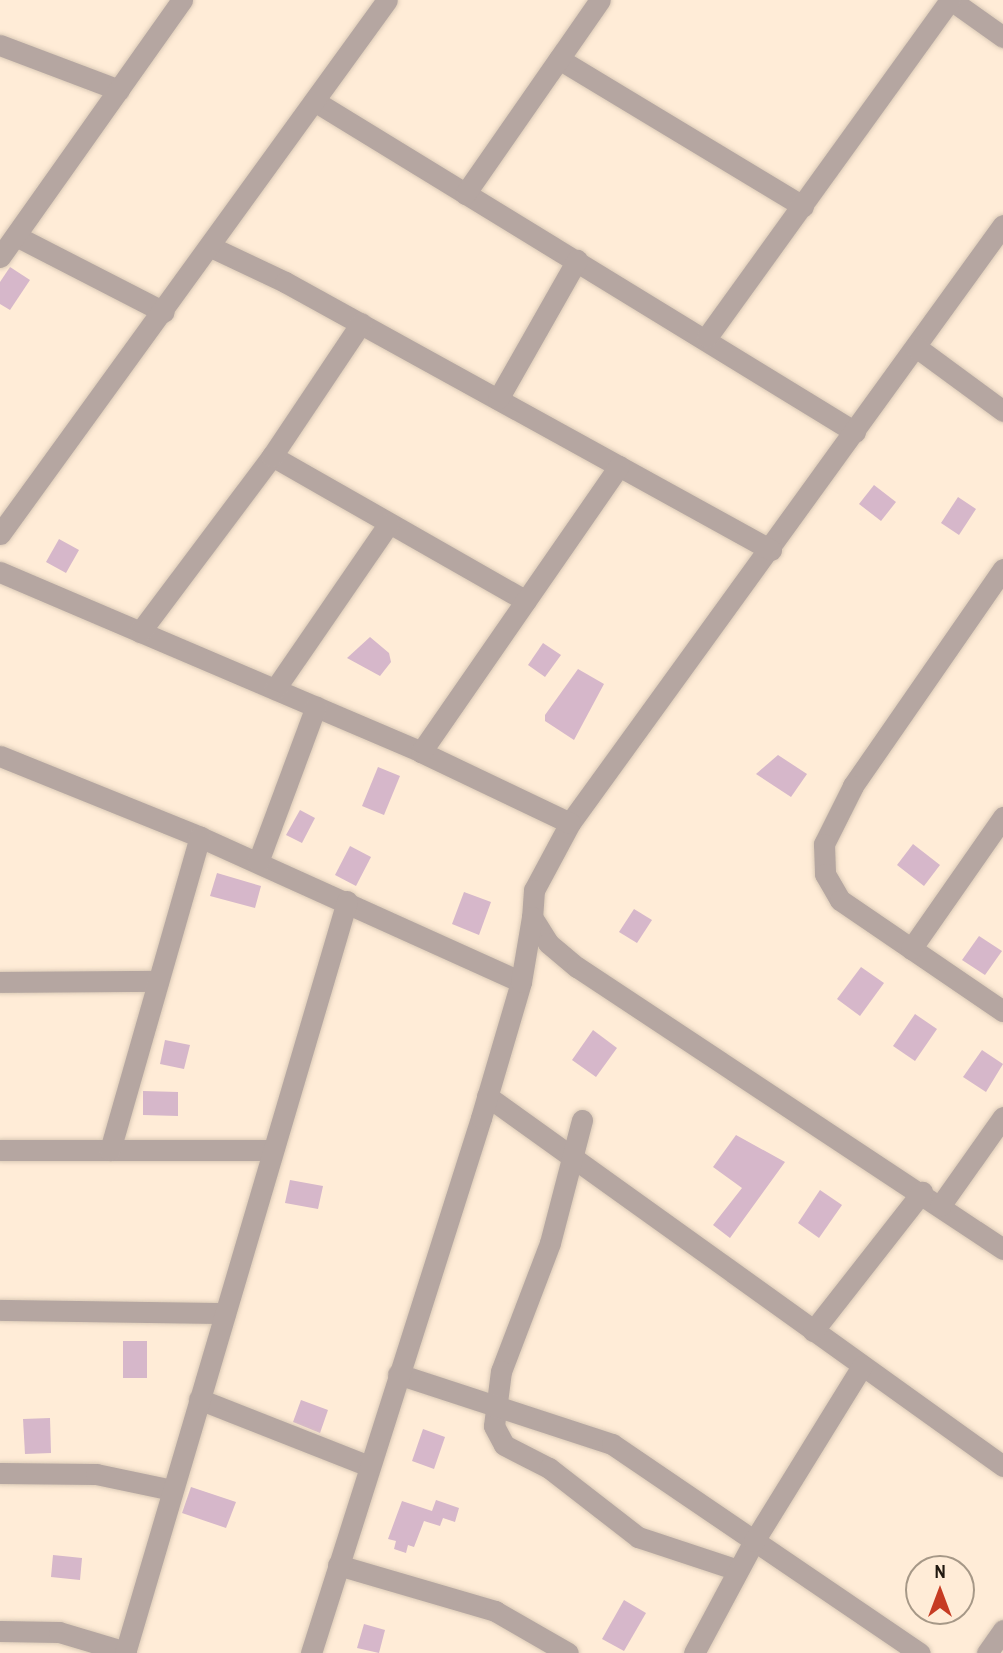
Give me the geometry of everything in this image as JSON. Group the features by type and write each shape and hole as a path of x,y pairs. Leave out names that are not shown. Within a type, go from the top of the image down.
{"street":[{"path":"0,257 182,0"},
{"path":"0,534 164,312 387,0"},
{"path":"466,194 600,0"},
{"path":"707,337 951,0 1003,37"},
{"path":"0,45 118,90"},
{"path":"559,59 803,206"},
{"path":"316,102 707,337 855,432"},
{"path":"311,1653 521,982 534,890 570,823 771,550 1003,225"},
{"path":"16,236 164,312"},
{"path":"211,247 361,323 771,550"},
{"path":"498,399 577,260"},
{"path":"140,632 272,456 361,323"},
{"path":"916,347 1003,411"},
{"path":"272,456 526,601"},
{"path":"421,752 619,466"},
{"path":"275,689 389,523"},
{"path":"1003,569 853,786 824,844 825,874 840,900 1003,1011"},
{"path":"0,572 421,752 570,823"},
{"path":"258,862 316,706"},
{"path":"0,756 200,836 521,982"},
{"path":"911,949 1003,817"},
{"path":"110,1150 200,836"},
{"path":"0,1631 59,1632 125,1653 271,1150 347,901"},
{"path":"532,917 548,943 577,967 922,1192 1003,1249"},
{"path":"0,982 158,981"},
{"path":"487,1096 571,1160 1003,1466"},
{"path":"940,1206 1003,1117"},
{"path":"582,1120 550,1243 521,1310 493,1405 504,1445 549,1468 611,1520 682,1555 738,1570"},
{"path":"0,1150 271,1150"},
{"path":"813,1331 922,1192"},
{"path":"0,1310 225,1313"},
{"path":"694,1653 754,1541 862,1366"},
{"path":"398,1374 612,1444 920,1653"},
{"path":"200,1399 369,1466"},
{"path":"0,1472 96,1474 172,1490"},
{"path":"338,1565 495,1611 568,1653"},
{"path":"987,1653 1003,1630"}],"building":[{"path":"10,267 30,280 10,310 0,304 0,282"},
{"path":"874,485 896,502 881,521 859,504"},
{"path":"958,497 976,509 959,535 941,523"},
{"path":"59,539 79,550 66,573 46,562"},
{"path":"370,637 389,653 391,662 380,676 347,658"},
{"path":"543,643 561,655 545,677 528,665"},
{"path":"578,669 604,684 574,740 545,721 545,715"},
{"path":"778,755 807,774 791,797 756,774"},
{"path":"378,767 400,776 384,815 362,806"},
{"path":"300,810 315,818 302,843 286,835"},
{"path":"913,844 940,865 924,886 897,865"},
{"path":"350,846 371,857 356,886 335,875"},
{"path":"217,873 261,886 255,908 210,896"},
{"path":"464,892 491,902 479,935 452,924"},
{"path":"634,909 652,920 637,943 619,932"},
{"path":"979,936 1002,951 985,975 962,960"},
{"path":"861,967 884,983 860,1016 837,999"},
{"path":"915,1014 937,1029 915,1061 893,1046"},
{"path":"593,1030 617,1048 596,1077 572,1060"},
{"path":"165,1040 190,1045 184,1069 160,1064"},
{"path":"982,1050 1003,1064 986,1092 963,1077"},
{"path":"143,1091 178,1092 178,1116 143,1115"},
{"path":"736,1135 785,1162 730,1238 713,1225 742,1188 713,1167"},
{"path":"290,1180 323,1186 318,1209 285,1203"},
{"path":"820,1190 842,1205 819,1238 798,1223"},
{"path":"123,1341 147,1341 147,1378 123,1378"},
{"path":"301,1400 328,1410 320,1433 293,1422"},
{"path":"50,1418 51,1453 25,1454 23,1419"},
{"path":"423,1429 445,1437 434,1469 412,1461"},
{"path":"191,1487 236,1502 226,1528 182,1513"},
{"path":"436,1500 459,1508 455,1522 443,1518 440,1526 424,1521 414,1547 408,1545 406,1553 394,1549 396,1541 388,1539 402,1501 432,1511"},
{"path":"53,1555 82,1558 80,1580 51,1577"},
{"path":"624,1600 646,1613 624,1651 602,1639"},
{"path":"364,1624 385,1630 379,1653 357,1648"}]}
